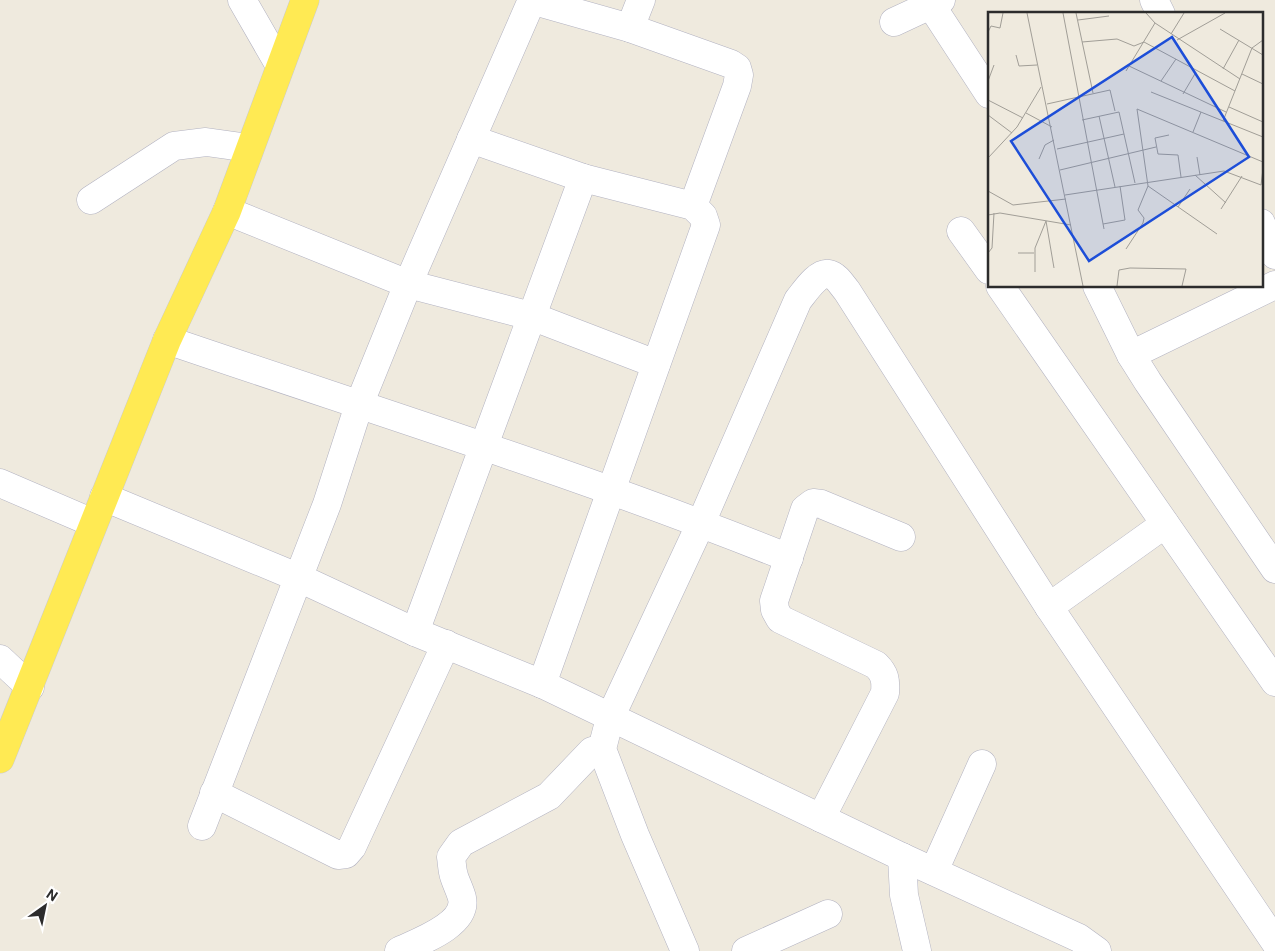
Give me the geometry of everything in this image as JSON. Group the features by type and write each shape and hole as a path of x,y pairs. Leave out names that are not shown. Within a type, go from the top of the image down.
{"main road":[{"path":"0,759 167,340 227,211 305,0"}],"street":[{"path":"242,0 280,66"},
{"path":"202,826 297,577 327,504 359,405 408,284 532,0 630,28 732,64 738,68 737,86 693,206"},
{"path":"630,28 641,0"},
{"path":"1154,0 1160,12"},
{"path":"894,22 936,2 988,92"},
{"path":"471,139 583,178 693,206 703,216 706,225 542,684"},
{"path":"92,200 174,146 206,142 249,148"},
{"path":"415,632 583,178"},
{"path":"227,211 408,284 531,316 656,364"},
{"path":"1262,225 1275,255"},
{"path":"962,231 988,269"},
{"path":"685,951 635,835 602,749 610,718 701,523 798,300 812,282 823,274 829,274 837,279 847,291 1049,607 1275,942"},
{"path":"1131,355 1275,285"},
{"path":"1001,288 1165,524 1265,649 1275,682"},
{"path":"1099,288 1131,355 1275,570"},
{"path":"167,340 484,447 701,523 789,558"},
{"path":"0,483 93,523"},
{"path":"104,497 297,577 415,632 542,684 902,857 1079,938 1097,951"},
{"path":"820,818 885,693 886,682 883,673 876,665 780,619 775,610 774,601 805,509 813,503 822,504 902,537"},
{"path":"1049,607 1165,524"},
{"path":"214,794 338,855 346,854 352,847 446,644"},
{"path":"0,659 30,686"},
{"path":"399,951 438,934 452,922 462,908 462,898 453,875 451,857 461,843 549,796 592,751 602,749"},
{"path":"934,871 982,764"},
{"path":"902,857 904,895 917,951"},
{"path":"746,951 828,914"}]}
